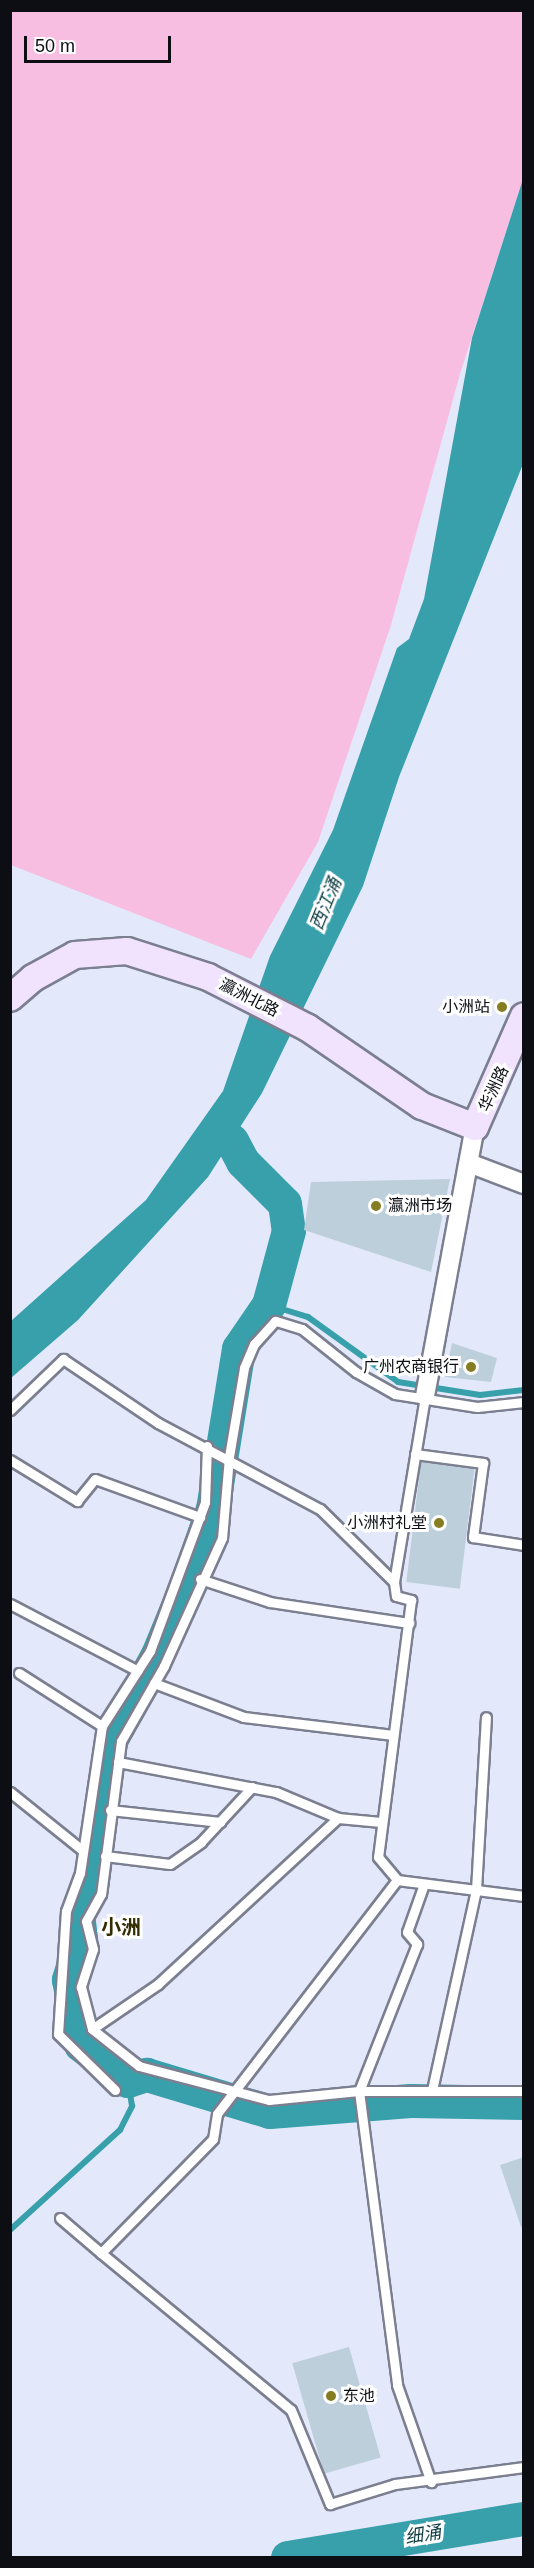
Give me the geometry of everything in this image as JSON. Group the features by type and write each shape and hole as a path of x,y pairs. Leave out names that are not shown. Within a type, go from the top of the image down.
{"main road":[{"name":"瀛洲北路","path":"10,998 53,965 101,950 127,951 208,977 308,1028 422,1106 475,1127"},
{"name":"华洲路","path":"475,1127 524,1016"}],"street":[{"path":"425,1396 475,1127"},
{"path":"469,1163 524,1184"}],"lane":[{"path":"524,1402 477,1407 425,1396 395,1394 356,1372 302,1329 274,1321 254,1344 244,1368 229,1457 222,1538 200,1580 154,1683 121,1741 110,1810 101,1894 87,1921 93,1949 81,1987 92,2029 139,2066 236,2089 269,2100 359,2091 524,2091"},
{"path":"10,1410 63,1359 158,1422 229,1457 320,1509 394,1581"},
{"path":"425,1396 394,1581 396,1596 411,1600 378,1857 397,1880 524,1896"},
{"path":"115,2090 58,2034 58,1974 102,1726 138,1671 200,1517 207,1446"},
{"path":"414,1454 483,1463 473,1537 524,1545"},
{"path":"10,1460 78,1501 95,1479 200,1517"},
{"path":"200,1580 270,1602 409,1623"},
{"path":"10,1604 138,1671"},
{"path":"19,1673 102,1726"},
{"path":"154,1683 244,1717 393,1735"},
{"path":"432,2090 476,1890 486,1717"},
{"path":"118,1762 252,1787 338,1818 381,1822"},
{"path":"105,1856 170,1864 220,1822 252,1787"},
{"path":"10,1792 81,1849"},
{"path":"110,1810 220,1822"},
{"path":"92,2029 158,1984 338,1818"},
{"path":"101,2253 213,2139 217,2114 397,1880"},
{"path":"424,1884 407,1932 417,1944 359,2091 397,2385 431,2482"},
{"path":"60,2218 291,2410 330,2504 395,2484 431,2482 524,2467"}],"shaded area":[{"path":"10,11 523,11 523,179 460,374 391,625 318,842 251,959 11,865"}],"water":[{"name":"西江涌","path":"523,179 523,464 399,777 363,886 262,1093 208,1177 78,1320 11,1378 11,1321 146,1200 223,1091 270,956 333,830 397,648 409,639 424,599 472,338"}],"building":[{"name":"瀛洲市场","path":"450,1179 431,1272 304,1230 311,1182"},
{"name":"广州农商银行","path":"452,1343 497,1358 491,1382 445,1377"},
{"name":"小洲村礼堂","path":"421,1462 475,1469 460,1589 406,1582"},
{"path":"524,2157 524,2226 521,2227 500,2165"},
{"name":"东池","path":"349,2347 381,2458 324,2474 292,2363"}],"waterway":[{"path":"232,1141 243,1162 285,1204 289,1231 269,1305 239,1349 213,1509 186,1587 158,1655 111,1741 92,1887 78,1914 81,1940 69,1980 81,2045 128,2081 147,2075 270,2112 411,2101 524,2103"},
{"path":"269,1305 308,1317 398,1382 480,1395 524,1390"},
{"path":"10,2230 120,2130 132,2106 128,2081"},
{"name":"细涌","path":"288,2558 524,2519"}],"place":[{"name":"小洲站","path":"502,1007"},
{"name":"瀛洲市场","path":"376,1206"},
{"name":"广州农商银行","path":"471,1367"},
{"name":"小洲村礼堂","path":"439,1523"},
{"name":"东池","path":"331,2396"}],"district":[{"name":"小洲","path":"121,1927"}]}
